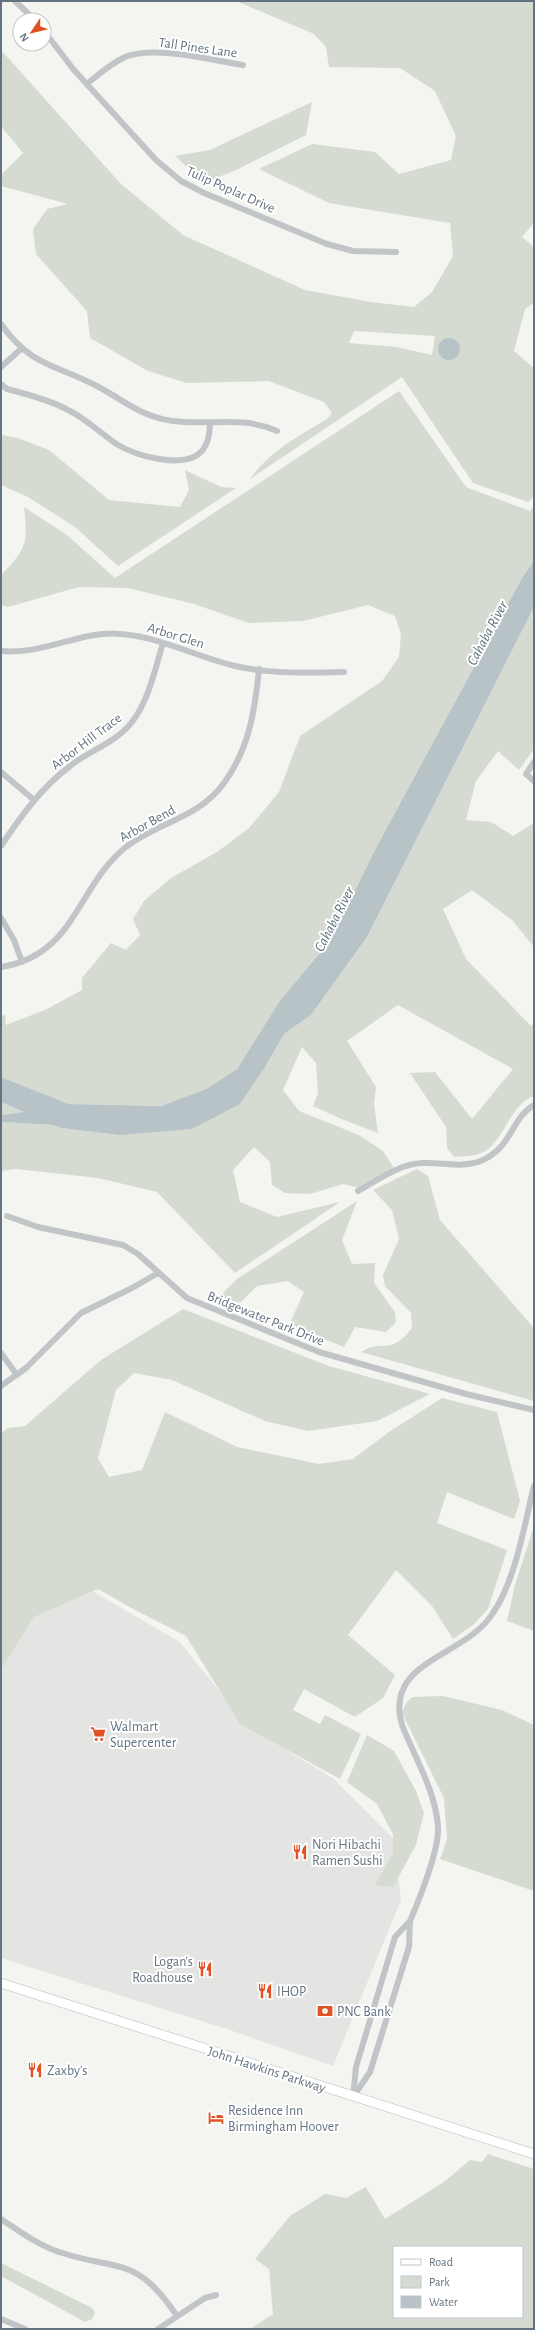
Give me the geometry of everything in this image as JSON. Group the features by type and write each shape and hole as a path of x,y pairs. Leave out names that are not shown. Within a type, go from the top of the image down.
{"main road":[{"name":"John Hawkins Parkway","path":"1,1983 534,2154"}],"street":[{"path":"15,1 27,12"},
{"name":"Tulip Poplar Drive","path":"52,41 87,84 164,168 192,187 333,246 353,251 396,252"},
{"name":"Tall Pines Lane","path":"87,84 111,65 130,56 145,52 160,52 243,65"},
{"path":"1,324 22,349 38,361 93,384 139,412 171,421 247,421 263,425 277,431"},
{"path":"1,367 22,349"},
{"path":"1,384 7,389 68,410 99,428 118,444 131,451 158,459 185,459 198,455 205,448 208,440 210,422"},
{"name":"Arbor Glen","path":"1,651 39,650 91,636 111,633 135,635 234,666 305,672 344,672"},
{"name":"Arbor Hill Trace","path":"1,846 34,800 71,766 114,739 132,722 143,704 163,643"},
{"name":"Arbor Bend","path":"1,967 22,962 47,948 61,935 107,868 120,852 142,837 192,812 217,793 230,773 249,734 254,714 259,669"},
{"path":"534,762 526,774 534,781"},
{"path":"1,772 34,800"},
{"path":"1,918 14,940 22,962"},
{"path":"358,1191 399,1168 422,1162 457,1166 482,1160 502,1148 525,1110 534,1106"},
{"name":"Bridgewater Park Drive","path":"7,1216 38,1227 119,1243 131,1249 180,1294 196,1303 319,1352 466,1394 534,1410"},
{"path":"1,1386 17,1375 81,1313 132,1288 158,1273"},
{"path":"1,1353 17,1375"},
{"path":"353,2097 356,2067 395,1937 410,1920 420,1898 438,1828 432,1796 398,1713 399,1696 404,1684 416,1671 466,1641 487,1622 493,1614 510,1575 534,1486"},
{"path":"353,2097 370,2072 409,1947 410,1920"},
{"path":"1,2219 49,2248 78,2257 122,2266 138,2273 158,2289 177,2316"},
{"path":"158,2329 205,2298 216,2294"},
{"path":"1,2319 25,2329"}],"shaded area":[{"path":"94,1592 180,1642 247,1726 334,1779 394,1839 401,1900 333,2066 227,2029 1,1958 1,1641 34,1608"}],"green space":[{"path":"236,1 534,1 534,223 522,237 534,247 534,303 525,309 514,351 534,368 534,497 528,502 473,483 402,377 250,479 276,452 327,419 332,413 324,402 269,381 187,383 148,371 90,338 87,311 36,254 33,229 47,209 68,204 1,186 1,175 23,153 1,126 1,50 121,184 183,235 305,290 371,302 414,307 432,292 453,256 450,223 329,203 259,169 312,144 375,152 399,174 451,160 456,136 435,91 400,68 329,67 326,47 314,34","holes":["354,331 435,336 432,355 397,347 349,343"]},
{"path":"312,102 306,135 236,170 204,183 175,156 210,150"},
{"path":"399,391 466,487 530,511 534,506 534,561 522,578 376,848 330,941 279,1002 237,1069 206,1089 161,1106 69,1104 1,1077 1,1016 5,1015 6,1025 45,1010 82,990 82,978 111,943 126,950 140,935 133,919 144,901 171,878 217,852 249,828 279,792 300,736 382,681 399,657 401,634 395,616 368,605 303,621 249,623 194,604 128,588 79,587 8,607 1,605 1,575 21,552 24,545 26,529 24,507 67,535 115,578"},
{"path":"1,435 18,438 49,450 109,500 180,507 189,490 185,470 221,487 236,488 118,566 75,527 28,497 1,485"},
{"path":"534,607 534,749 519,770 498,751 476,781 466,820 491,822 513,836 534,823 534,947 512,920 472,890 443,909 466,959 531,1026 534,1023 534,1096 525,1100 518,1107 495,1142 488,1149 479,1154 454,1157 447,1148 446,1127 410,1073 435,1072 472,1119 513,1069 398,1005 347,1041 376,1087 374,1104 378,1133 313,1106 318,1093 316,1063 302,1047 283,1090 299,1111 359,1135 383,1151 394,1168 359,1188 343,1184 310,1194 285,1193 272,1185 270,1162 254,1147 233,1170 240,1202 277,1217 340,1202 235,1273 157,1192 98,1178 15,1169 1,1171 1,1122 53,1125 61,1128 119,1135 265,1067 284,1034 311,1015 367,937"},
{"path":"1,1102 25,1112 1,1115"},
{"path":"417,1169 428,1176 440,1220 534,1328 534,1401 361,1352 375,1346 392,1345 404,1337 412,1328 411,1313 385,1286 383,1275 399,1239 392,1210 373,1190"},
{"path":"357,1201 342,1240 352,1264 375,1263 374,1283 395,1312 396,1322 386,1332 355,1327 344,1347 289,1325 304,1292 288,1281 257,1286 240,1303 219,1297 237,1279"},
{"path":"183,1309 329,1366 430,1394 377,1421 308,1431 265,1421 172,1380 134,1373 116,1390 98,1458 109,1477 142,1470 165,1412 237,1447 319,1464 353,1459 389,1432 442,1398 497,1412 520,1501 514,1519 447,1492 437,1523 507,1550 488,1609 473,1625 453,1639 432,1606 396,1570 348,1635 395,1675 383,1698 355,1717 304,1689 293,1710 320,1724 325,1715 361,1734 340,1779 240,1724 186,1636 98,1589 34,1617 1,1669 1,1433 8,1428 25,1426 101,1360"},
{"path":"534,1526 534,1631 507,1621 515,1585"},
{"path":"443,1696 502,1710 534,1725 534,1891 440,1859 447,1840 444,1798 402,1713 406,1703 412,1697"},
{"path":"367,1735 394,1751 416,1791 424,1813 416,1845 393,1887 375,1885 393,1853 393,1834 377,1804 347,1782"},
{"path":"488,2154 534,2169 534,2329 250,2329 273,2314 269,2269 255,2259 290,2216 325,2194 346,2198 366,2187 385,2219 444,2182 470,2160 482,2162"},
{"path":"1,2263 92,2308 95,2313 92,2319 85,2322 1,2276"}],"water":[{"path":"445,338 453,338 460,345 460,353 453,360 445,360 438,353 438,345"},
{"path":"534,561 534,607 367,937 311,1015 284,1034 265,1067 240,1104 192,1129 119,1135 61,1128 53,1125 1,1122 1,1115 24,1112 1,1102 1,1077 69,1104 161,1106 206,1089 237,1069 279,1002 330,941 376,848 522,578"}],"place":[{"name":"Walmart Supercenter","path":"98,1734"},
{"name":"Nori Hibachi Ramen Sushi","path":"300,1852"},
{"name":"Logan's Roadhouse","path":"205,1969"},
{"name":"IHOP","path":"265,1991"},
{"name":"PNC Bank","path":"325,2011"},
{"name":"Zaxby's","path":"35,2070"},
{"name":"Residence Inn Birmingham Hoover","path":"216,2118"}],"water label":[{"name":"Cahaba River","path":"487,633"},
{"name":"Cahaba River","path":"334,919"}]}
